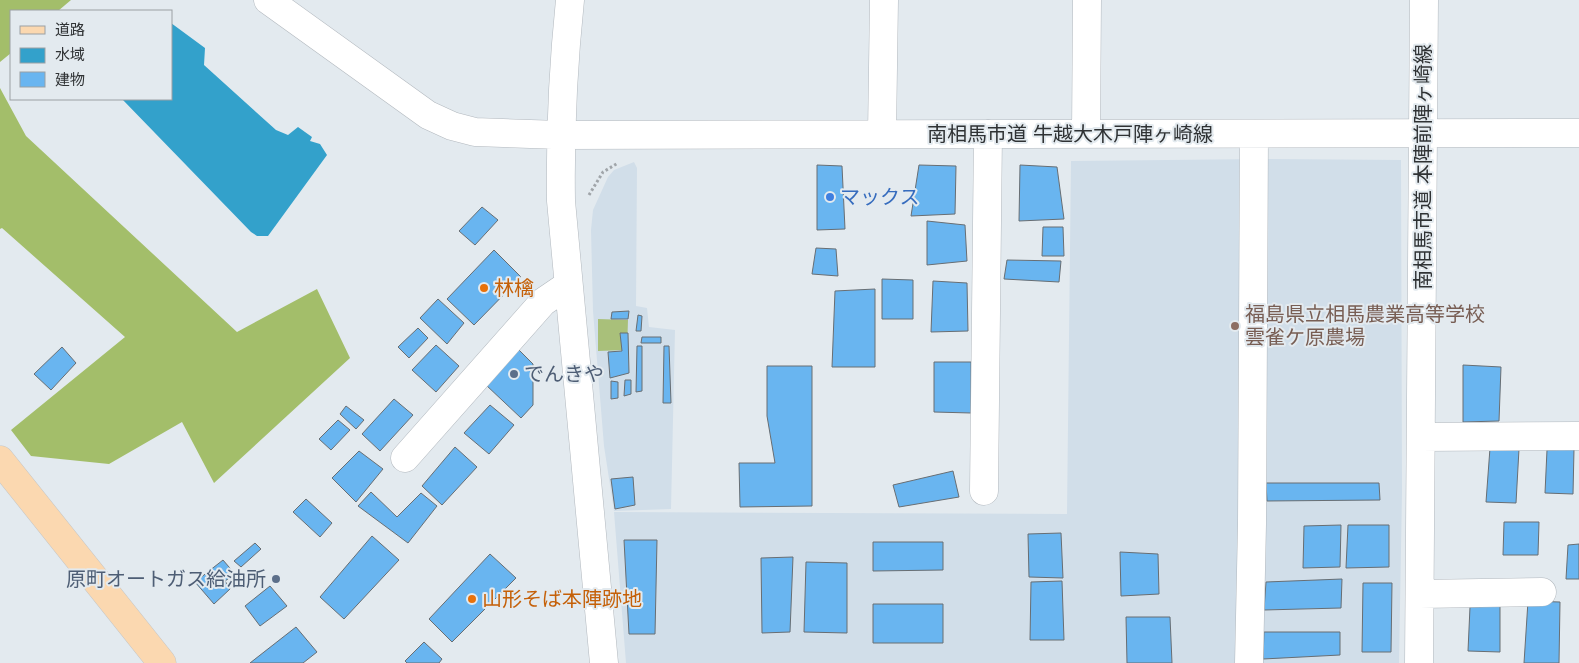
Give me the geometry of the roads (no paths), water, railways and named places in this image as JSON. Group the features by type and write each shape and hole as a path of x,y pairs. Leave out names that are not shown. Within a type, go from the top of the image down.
{"main road":[{"path":"0,460 162,663"}],"street":[{"name":"南相馬市道 牛越大木戸陣ヶ崎線","path":"268,0 335,50 436,118 452,126 475,132 560,135 1579,133"},
{"path":"570,0 560,135 561,201 604,663"},
{"path":"882,134 884,0"},
{"path":"1086,134 1087,0"},
{"name":"南相馬市道 本陣前陣ヶ崎線","path":"1419,661 1424,0"},
{"path":"984,491 988,134"},
{"path":"1249,663 1252,524 1254,134"},
{"path":"405,458 543,302 568,285"},
{"path":"1421,437 1579,436"},
{"path":"1420,594 1542,592"}],"water":[{"path":"172,24 205,48 204,65 276,130 288,135 298,127 312,137 310,141 320,144 327,155 268,236 257,236 123,100 172,100"}],"place":[{"name":"マックス","path":"830,197"},
{"name":"林檎","path":"484,288"},
{"name":"福島県立相馬農業高等学校 雲雀ケ原農場","path":"1235,326"},
{"name":"でんきや","path":"514,374"},
{"name":"原町オートガス給油所","path":"276,579"},
{"name":"山形そば本陣跡地","path":"472,599"}]}
